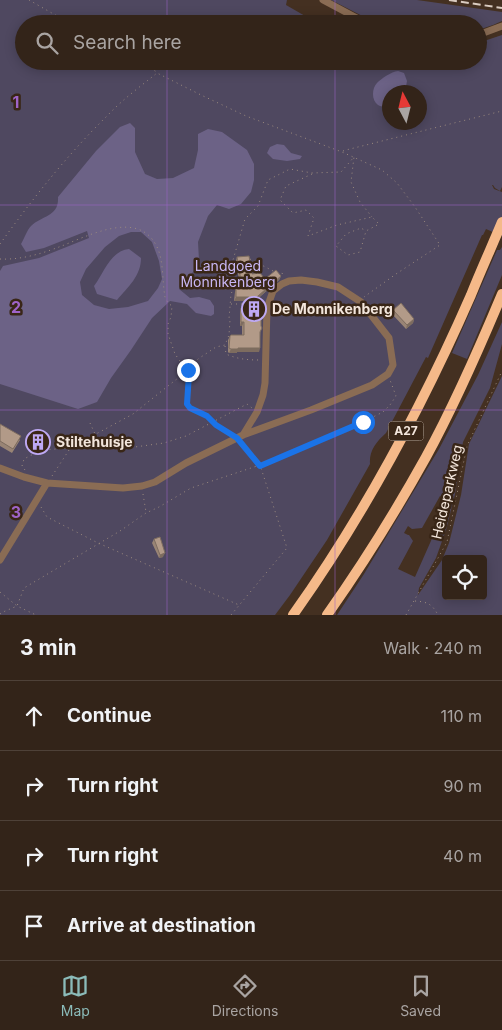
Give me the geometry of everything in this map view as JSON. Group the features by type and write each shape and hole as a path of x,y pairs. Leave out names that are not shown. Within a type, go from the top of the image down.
{"highway":[{"name":"A27","path":"293,615 347,534 398,445 432,381 502,222"},
{"name":"A27","path":"328,615 374,547 427,456 460,390 502,294"}],"lane":[{"path":"323,0 351,15"},
{"path":"487,32 502,26"},
{"path":"0,468 47,483 122,488 142,486 156,482 186,463 240,436 372,385 388,374 393,365 389,338 361,302 338,287 318,282 289,281 273,291 267,308 263,395 257,412 240,436"},
{"path":"0,560 47,483"}],"path":[{"path":"30,0 56,15"},
{"path":"152,70 246,116 342,152 382,170 397,183 440,245 396,274 366,296 361,302"},
{"path":"0,244 28,204 66,159 108,114 157,73"},
{"path":"342,152 502,111"},
{"path":"265,360 241,360 226,354 225,345 229,335 231,294 237,281 233,260 244,219 258,206 268,180 290,169 312,173 341,172 354,158"},
{"path":"354,158 351,182 360,202 379,224 366,231 360,252 348,255 336,246 346,234 361,228 366,231"},
{"path":"312,173 286,186 280,200 293,213 306,210 314,218 308,236 338,225 372,217"},
{"path":"0,259 25,258 88,234 120,227 139,229 147,234 157,246 165,297 172,306 168,334 175,354 189,374 187,404 190,408 207,416 212,422 240,436 260,466 287,548 231,615"},
{"path":"248,258 275,272 284,274 289,281"},
{"path":"230,304 248,304"},
{"path":"77,447 80,443 133,414 188,370 198,359 225,345"},
{"name":"Heideparkweg","path":"406,615 447,542 467,446 502,371"},
{"path":"0,614 17,606 24,588 120,531 146,513 191,488 260,466 382,412 396,396 388,374"},
{"path":"24,477 26,473 22,463 24,459 41,450 77,447 120,449 164,443 186,436 247,404 257,412"},
{"path":"90,422 95,435"},
{"path":"47,483 71,448"},
{"path":"142,486 146,513"},
{"path":"37,500 47,517 98,543 239,606"},
{"path":"0,592 17,606 36,615"},
{"path":"415,601 425,602 434,607 438,615"}],"green space":[{"name":"Landgoed Monnikenberg","path":"0,0 287,0 286,5 303,15 15,15 15,70 487,70 487,40 502,35 502,187 500,191 492,185 494,189 502,192 502,236 486,229 482,235 428,358 426,357 386,433 374,447 370,464 327,540 275,615 0,615"},
{"path":"331,0 417,0 502,12 502,21 487,27 487,15 360,15"},
{"path":"502,247 502,275 467,359 452,353 497,250 500,250"},
{"path":"502,322 502,344 490,388 463,442 455,494 446,530 436,558 419,588 418,595 442,560 442,600 487,600 487,555 444,555 461,495 469,444 502,376 502,615 337,615 364,574 439,449 478,375","holes":["440,496 449,500 415,577 398,569 413,541 409,535 404,533 408,526 412,529 422,528"]}],"shaded area":[{"path":"398,71 404,73 406,85 382,85 382,107 376,103 373,91 379,81"},
{"path":"130,123 135,128 135,152 145,174 157,179 173,178 194,168 198,150 198,134 208,129 222,132 247,150 254,164 254,180 251,192 241,204 229,209 217,205 208,216 198,242 199,260 193,272 179,289 190,298 199,297 210,300 214,306 214,314 211,316 196,313 187,304 170,301 152,318 97,402 78,409 0,384 0,271 3,266 39,258 89,238 87,231 44,248 26,252 21,244 35,222 53,212 58,204 58,197 96,151 120,127","holes":["131,232 141,232 152,242 159,261 162,279 158,288 148,301 128,307 109,309 94,305 82,295 80,282 86,269 105,247 119,236"]},
{"path":"277,144 284,145 291,153 302,156 300,159 287,161 273,159 267,153 270,147"},
{"path":"129,249 141,258 139,270 133,281 117,300 97,294 94,286 108,263 117,254"}],"building":[{"name":"De Monnikenberg","path":"249,256 252,274 260,273 265,279 276,270 281,276 251,302 261,302 262,328 260,332 260,348 231,349 229,348 230,336 244,335 244,322 241,322 241,308 249,307 249,297 236,297 236,288 242,287 237,257"},
{"path":"401,303 414,319 407,325 393,310"},
{"path":"0,424 21,436 13,449 0,441"},
{"path":"38,436 43,440 40,444 35,440"},
{"path":"160,537 165,553 160,555 154,539"}],"railway":[{"path":"449,0 502,8"}],"place":[{"name":"De Monnikenberg","path":"254,309"},
{"name":"Stiltehuisje","path":"38,442"}],"route":[{"path":"188,370 187,404 190,408 207,416 216,425 237,438 260,466 363,422"}]}
